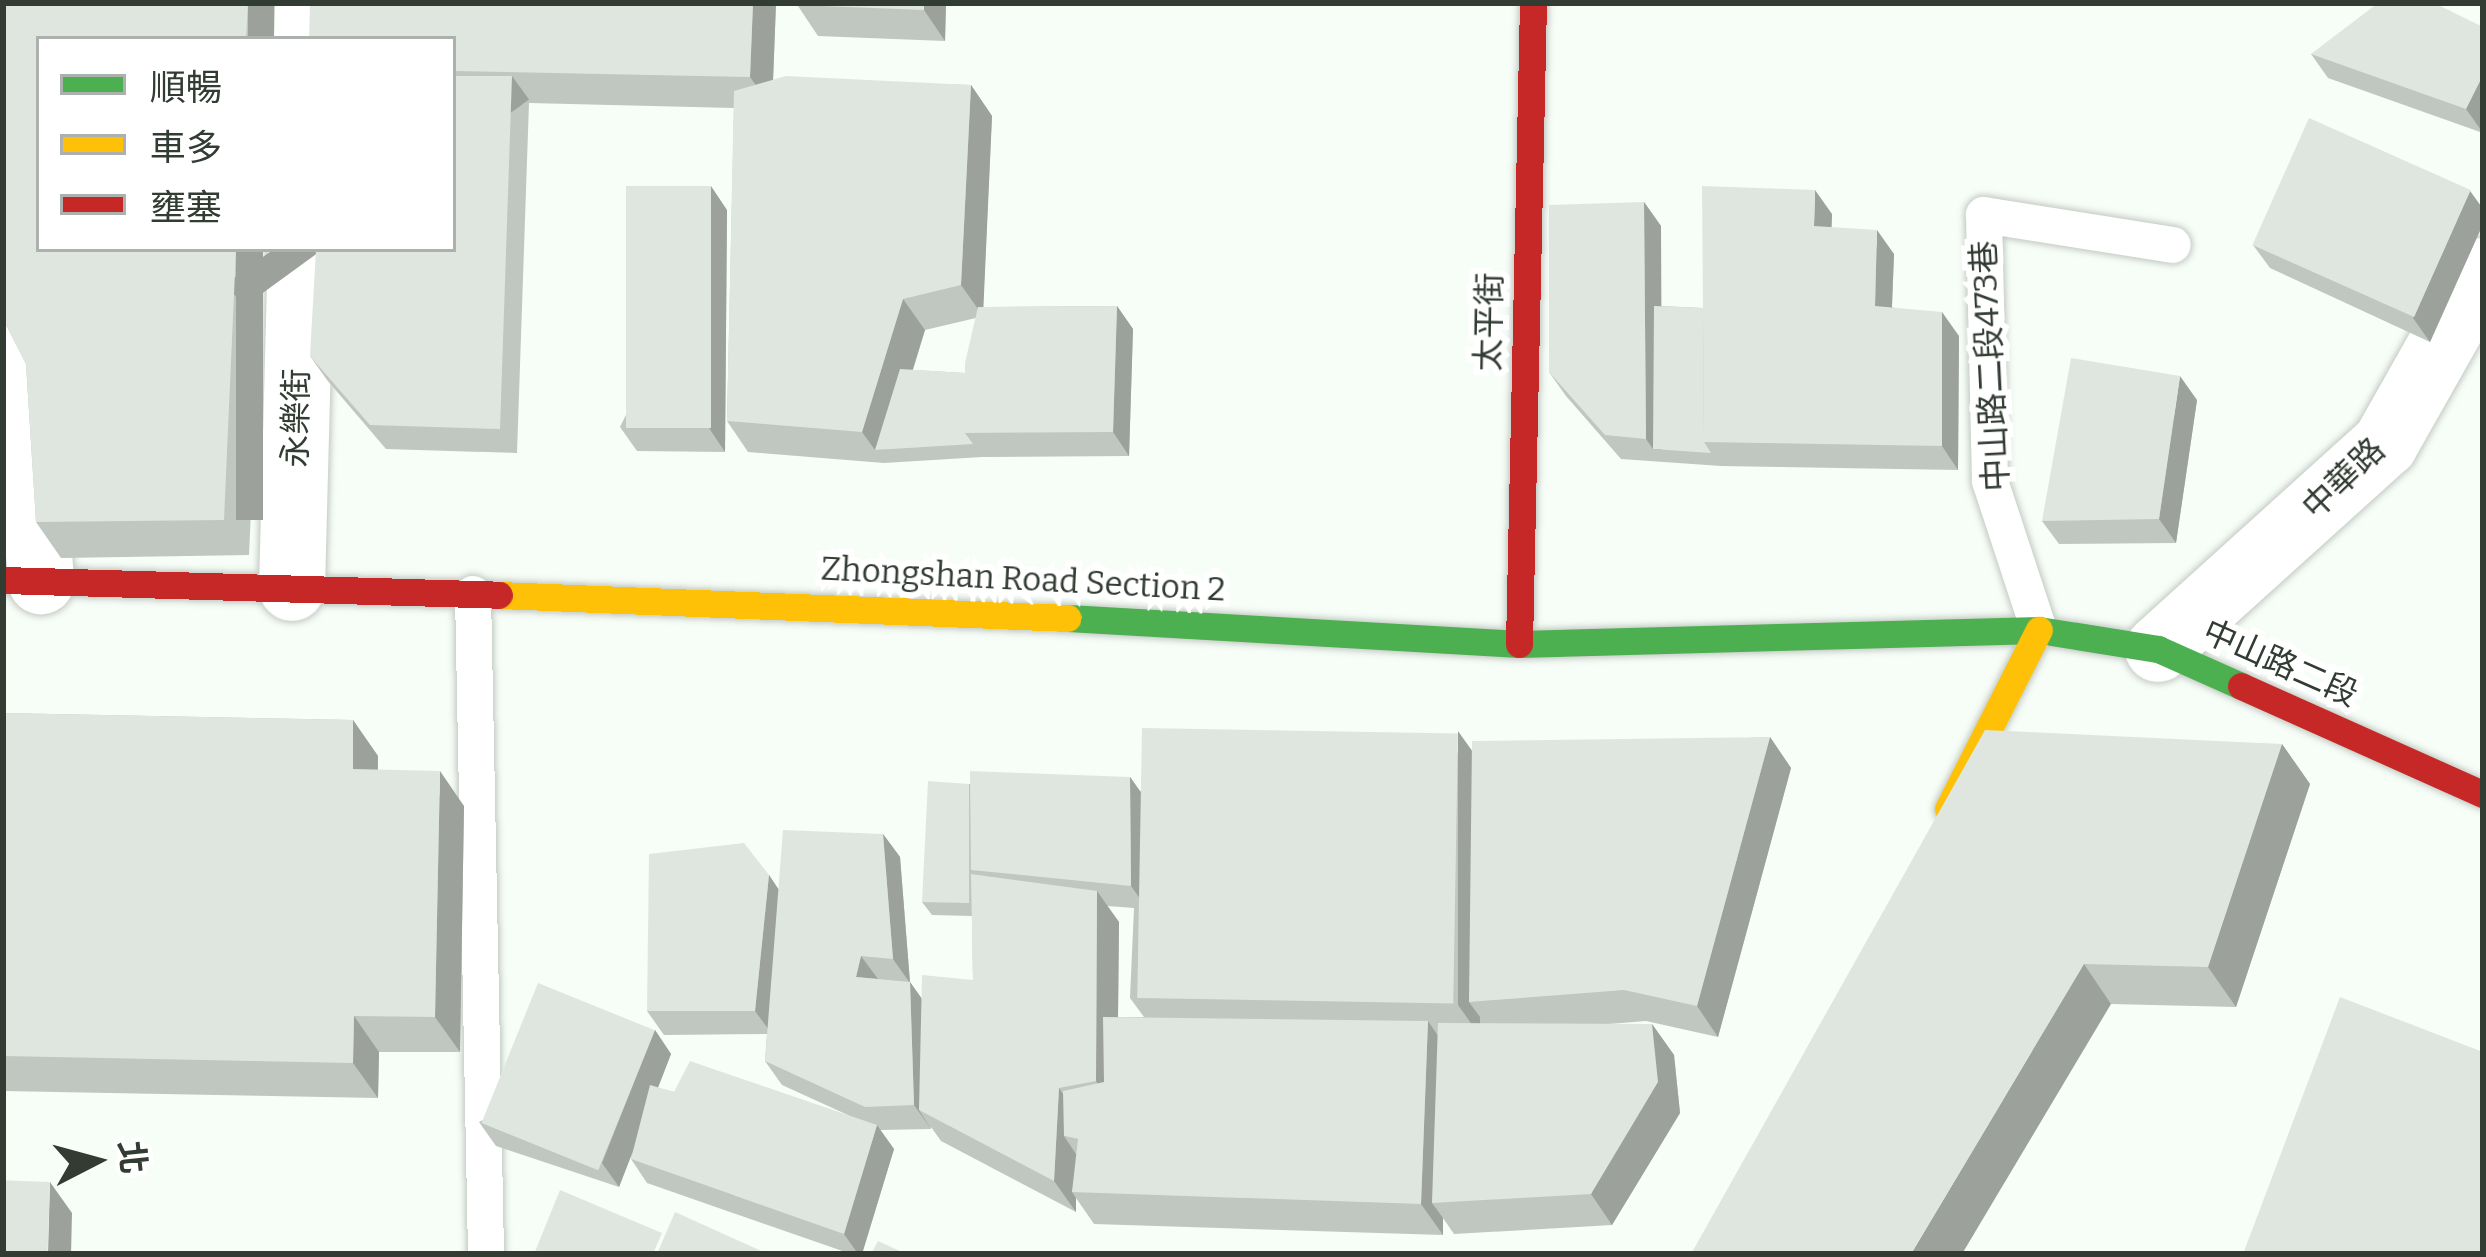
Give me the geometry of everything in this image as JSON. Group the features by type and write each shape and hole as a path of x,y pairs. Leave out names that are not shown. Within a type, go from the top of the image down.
{"main road":[{"name":"太平街","path":"1520,644 1533,3"},
{"name":"Zhongshan Road Section 2","path":"22,581 472,594 1520,644 2039,630"},
{"name":"中山路二段","path":"2039,630 2158,650 2483,794"},
{"path":"1934,838 2039,630"}],"street":[{"path":"307,36 308,3"},
{"name":"永樂街","path":"292,588 301,252"},
{"name":"中華路","path":"2158,650 2385,444 2483,271"},
{"path":"3,356 27,402 22,581"}],"lane":[{"name":"中山路二段473巷","path":"2039,630 1990,481 1984,215 2174,245"},
{"path":"472,594 486,1254"}],"building":[{"path":"3,3 248,3 246,36 36,36 36,252 236,252 224,520 36,522 26,364 3,319"},
{"path":"310,3 753,3 750,77 456,71 456,36 309,36"},
{"path":"924,3 924,10 796,5"},
{"path":"2378,3 2434,3 2483,27 2483,75 2466,109 2311,54"},
{"path":"456,76 512,76 500,429 370,425 310,356 316,252 456,252"},
{"path":"786,76 971,85 961,285 903,299 862,432 727,421 734,91"},
{"path":"2309,118 2471,190 2414,317 2252,245"},
{"path":"626,186 711,186 711,428 626,428"},
{"path":"1702,186 1815,190 1814,226 1877,230 1875,306 1942,312 1942,446 1704,442"},
{"path":"1644,202 1646,439 1605,435 1549,372 1549,205"},
{"path":"1117,306 1113,432 965,433 965,363 978,307"},
{"path":"1654,306 1703,308 1704,442 1711,453 1653,449"},
{"path":"2071,358 2180,376 2159,519 2042,521"},
{"path":"900,369 965,373 965,433 973,444 875,450"},
{"path":"3,713 353,720 353,769 440,771 435,1017 354,1016 353,1063 3,1056"},
{"path":"1142,728 1458,734 1453,1003 1137,998"},
{"path":"1985,730 2282,744 2208,967 2084,964 1911,1254 1691,1254"},
{"path":"1770,737 1697,1006 1624,990 1469,1002 1472,741"},
{"path":"970,771 1130,777 1131,886 971,870"},
{"path":"928,781 969,784 969,903 922,902"},
{"path":"783,830 883,834 893,959 861,956 856,977 910,982 914,1105 865,1107 765,1061"},
{"path":"744,843 769,875 755,1011 647,1011 649,854"},
{"path":"971,874 1097,891 1096,1081 1059,1088 1054,1181 919,1110 922,975 973,980"},
{"path":"538,983 655,1030 598,1170 481,1123"},
{"path":"2340,997 2483,1052 2483,1254 2243,1254"},
{"path":"1103,1017 1428,1021 1421,1204 1072,1192 1078,1139 1064,1136 1063,1091 1104,1082"},
{"path":"1438,1023 1652,1024 1658,1082 1591,1194 1432,1203"},
{"path":"690,1061 877,1125 844,1234 631,1159 650,1085 674,1092"},
{"path":"3,1180 50,1182 47,1254 3,1252"},
{"path":"560,1190 662,1233 653,1254 534,1254"},
{"path":"675,1212 768,1254 657,1254"},
{"path":"878,1241 906,1254 871,1254"}],"traffic: fast":[{"path":"1068,618 1519,644 2039,630 2158,649 2241,686"}],"traffic: slow":[{"path":"499,595 1068,618"},
{"path":"1948,809 2039,630"}],"traffic: jam":[{"path":"1519,644 1533,3"},
{"path":"3,580 499,595"},
{"path":"2241,686 2483,794"}]}
